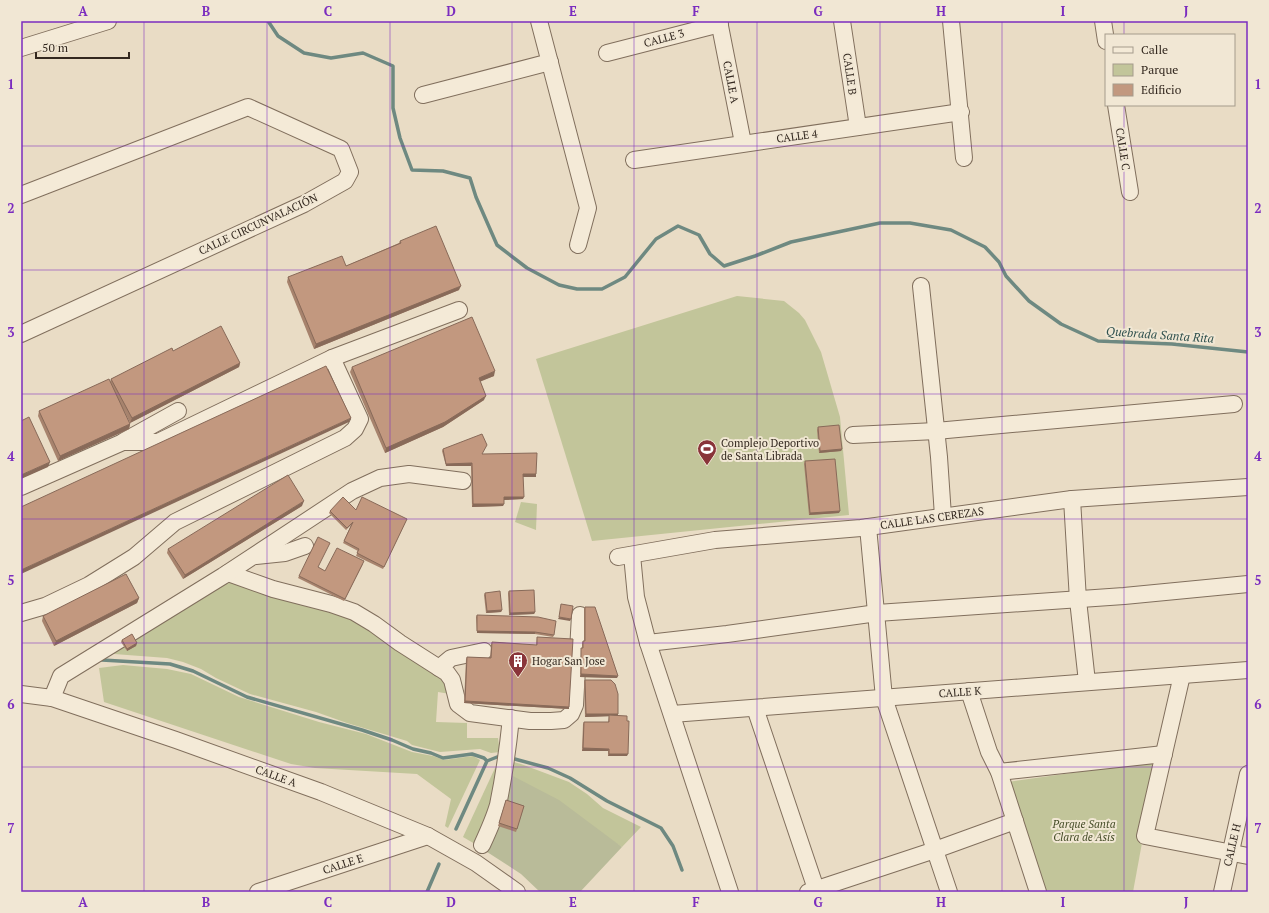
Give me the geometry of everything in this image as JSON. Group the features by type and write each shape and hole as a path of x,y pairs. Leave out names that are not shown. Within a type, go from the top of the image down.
{"street":[{"path":"21,48 108,21"},
{"path":"539,21 588,208 578,245"},
{"name":"CALLE B","path":"842,21 858,127"},
{"path":"951,21 961,112 964,158"},
{"path":"1103,21 1105,34"},
{"name":"CALLE 3","path":"607,53 720,22"},
{"name":"CALLE A","path":"720,22 743,144"},
{"path":"424,95 550,62"},
{"name":"CALLE C","path":"1116,106 1130,192"},
{"name":"CALLE CIRCUNVALACIÓN","path":"21,195 248,107 342,150 350,172 345,181 304,204 21,334"},
{"name":"CALLE 4","path":"634,160 961,112"},
{"path":"921,286 943,516"},
{"path":"122,442 158,442 332,358 459,310"},
{"path":"21,613 45,606 89,585 134,557 175,522 345,438 355,429 360,419 332,358"},
{"path":"853,435 936,431 1234,404"},
{"path":"21,487 122,442 178,411"},
{"path":"52,698 61,676 228,573 352,491 380,478 409,474 464,481"},
{"name":"CALLE LAS CEREZAS","path":"648,643 625,556 715,540 868,527 1072,499 1248,487"},
{"path":"1072,499 1078,600 1088,682"},
{"path":"868,527 884,698 949,892"},
{"path":"253,557 285,553 305,546"},
{"path":"228,573 274,589 331,604 354,612 447,673 452,680 458,704 470,713 530,721 564,720 571,714 575,706 580,615"},
{"path":"730,892 648,643 877,614 1078,600 1248,584"},
{"path":"440,668 451,658 484,651"},
{"name":"CALLE K","path":"672,714 1248,670"},
{"path":"1182,675 1145,836 1248,856"},
{"path":"969,691 989,752 999,772 1038,892"},
{"name":"CALLE A","path":"21,694 52,698 176,740 321,792 428,836 476,863 516,892"},
{"path":"755,708 813,891 935,850 1015,821"},
{"path":"482,845 498,805 508,749 510,718"},
{"path":"999,772 1164,754"},
{"name":"CALLE H","path":"1222,892 1248,774"},
{"name":"CALLE E","path":"258,892 428,836"}],"green space":[{"name":"Complejo Deportivo de Santa Librada","path":"737,296 784,301 805,320 821,352 840,417 849,515 592,541 536,359"},
{"path":"521,502 537,504 536,530 515,522"},
{"path":"223,580 234,581 341,612 441,675 450,694 438,692 436,722 467,723 467,738 498,738 500,752 491,753 480,749 440,752 412,745 407,741 316,712 250,694 201,669 183,662 167,658 114,654 111,652"},
{"path":"123,665 167,669 191,674 239,697 319,722 366,734 412,752 433,756 444,760 473,756 480,760 448,828 445,826 451,799 417,774 315,768 291,764 104,702 99,668"},
{"path":"510,761 569,782 587,794 603,808 641,827 622,847 507,773"},
{"name":"Parque Santa Clara de Asís","path":"1157,761 1133,892 1041,892 1008,782"},
{"path":"500,765 495,803 475,844 463,837 495,768"},
{"path":"507,773 559,800 622,847 580,892 540,892 521,874 484,850"}],"building":[{"path":"436,226 461,286 316,344 288,277 342,256 346,266 401,243 400,241"},
{"path":"472,317 495,371 479,378 486,396 445,422 386,448 352,367"},
{"path":"221,326 240,363 132,418 111,379 172,348 173,351"},
{"path":"326,366 351,418 21,570 21,507"},
{"path":"109,379 130,424 60,456 39,411"},
{"path":"29,417 50,462 21,475 21,421"},
{"path":"839,425 842,449 820,451 818,427"},
{"path":"482,434 487,445 482,454 537,453 536,474 523,474 524,497 504,497 504,504 473,504 472,463 446,464 443,449"},
{"path":"835,459 840,511 810,513 805,461"},
{"path":"288,475 304,501 185,575 168,549"},
{"path":"343,497 356,510 362,497 407,519 384,567 357,553 359,549 344,541 353,522 347,528 330,511"},
{"path":"318,537 330,543 318,567 325,571 337,548 364,561 345,599 299,576"},
{"path":"126,574 139,598 56,641 43,616"},
{"path":"534,590 535,612 510,613 509,591"},
{"path":"500,591 502,610 487,611 485,593"},
{"path":"561,604 573,606 571,619 559,617"},
{"path":"585,607 595,607 618,676 581,674 581,648 583,648 583,641 585,641"},
{"path":"477,615 538,617 556,621 554,635 535,632 477,631"},
{"path":"132,634 137,643 127,649 122,640"},
{"name":"Hogar San Jose","path":"537,637 573,639 569,707 465,701 467,657 491,658 492,642 537,645"},
{"path":"585,680 611,680 615,684 618,694 618,714 586,714"},
{"path":"609,715 627,716 627,721 629,721 628,754 609,754 609,749 583,748 584,722 609,722"},
{"path":"506,800 524,806 517,829 499,823"}],"waterway":[{"name":"Quebrada Santa Rita","path":"268,21 278,36 304,53 331,58 363,53 393,66 393,108 400,138 412,170 443,171 470,178 476,197 497,245 527,268 559,285 577,289 602,289 625,277 656,239 678,226 699,235 710,254 724,266 791,242 880,223 910,223 951,230 985,247 999,262 1006,276 1029,301 1061,324 1098,341 1172,344 1248,352"},
{"path":"102,660 170,664 193,671 247,697 362,730 413,749 431,753 443,758 472,754 484,758 487,761"},
{"path":"456,829 487,761 497,757 503,757"},
{"path":"511,758 548,768 570,778 607,801 661,828 673,846 682,870"},
{"path":"427,892 439,864"}],"place":[{"name":"Complejo Deportivo de Santa Librada","path":"707,466"},
{"name":"Hogar San Jose","path":"518,678"}]}
